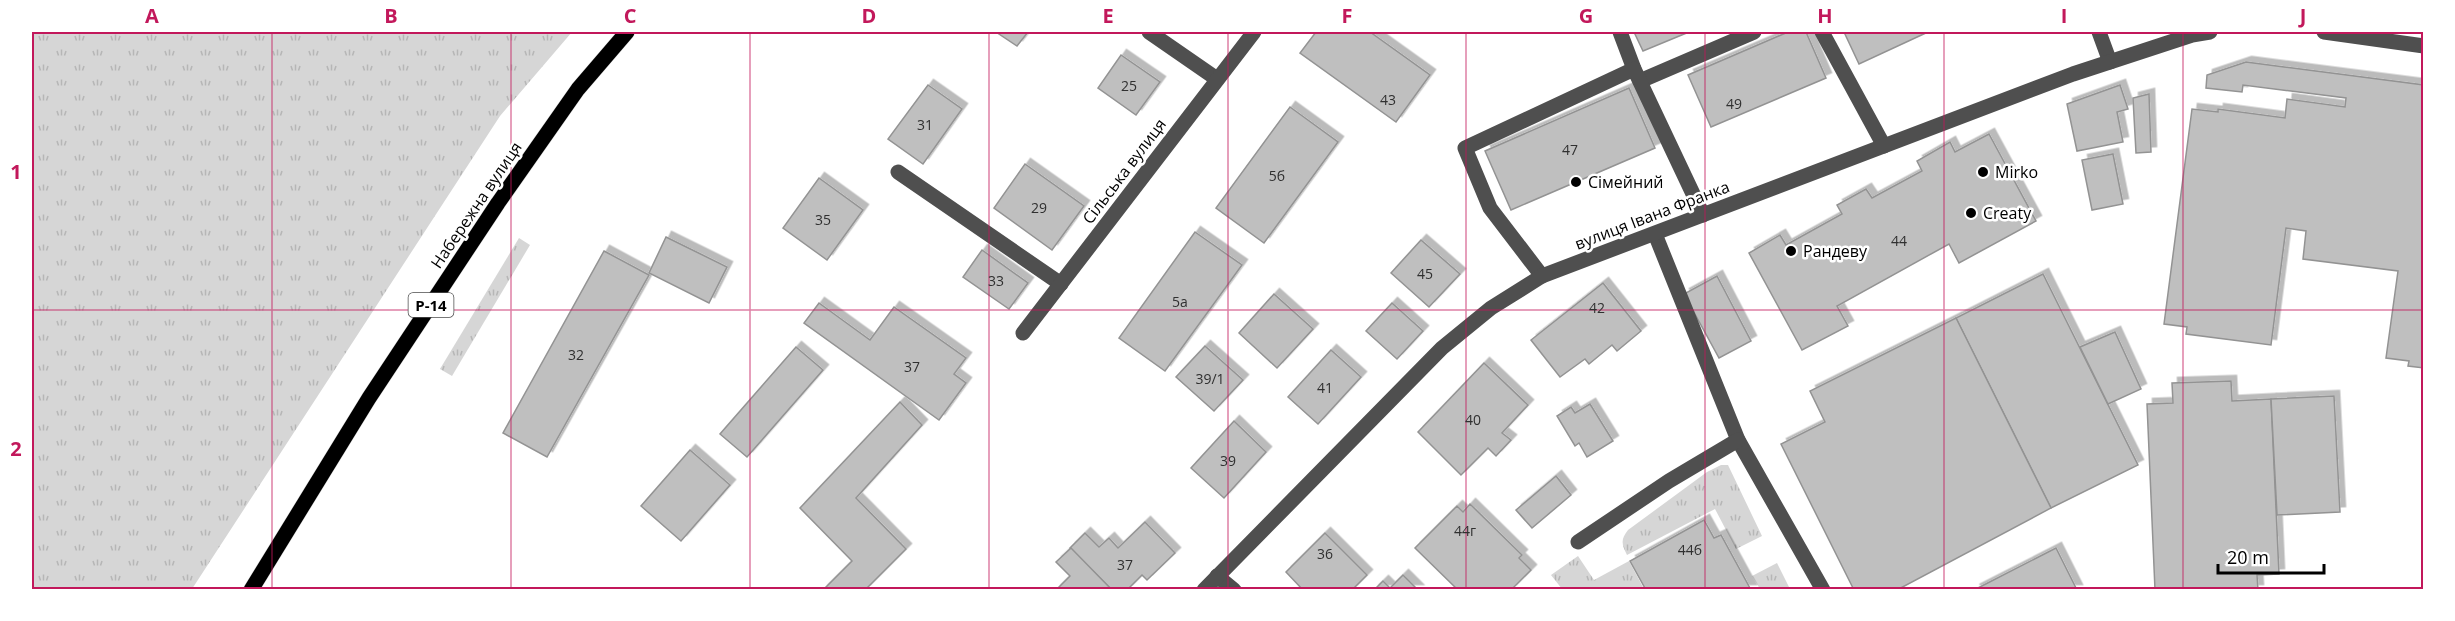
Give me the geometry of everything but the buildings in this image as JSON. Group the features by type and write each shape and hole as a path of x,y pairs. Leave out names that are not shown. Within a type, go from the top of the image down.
{"main road":[{"name":"Набережна вулиця","path":"251,590 369,398 498,203 578,89 627,32"}],"street":[{"path":"1149,32 1217,79"},
{"name":"Сільська вулиця","path":"1023,333 1254,32"},
{"path":"1620,32 1637,75 1703,215"},
{"path":"1542,276 1490,208 1465,148 1637,75 1754,32"},
{"path":"1822,32 1884,146"},
{"path":"2099,32 2110,62"},
{"name":"вулиця Івана Франка","path":"1204,590 1442,348 1491,308 1542,276 2073,74 2192,35 2210,32"},
{"path":"2324,32 2424,46"},
{"path":"898,172 1060,284"},
{"path":"1655,234 1738,440 1823,590"},
{"path":"1578,542 1670,481 1738,440"},
{"path":"1217,576 1234,590"}],"green space":[{"path":"32,32 572,32 500,116 192,589 32,589"},
{"path":"519,238 530,245 452,376 440,369"},
{"path":"1721,465 1728,465 1762,536 1736,549 1715,509 1627,555 1623,542 1628,530 1707,472"},
{"path":"1578,556 1594,580 1629,561 1644,589 1562,589 1551,575"},
{"path":"1777,563 1790,589 1760,589 1752,576"}],"place":[{"name":"Mirko","path":"1983,172"},
{"name":"Сімейний","path":"1576,182"},
{"name":"Creaty","path":"1971,213"},
{"name":"Рандеву","path":"1791,251"}]}
